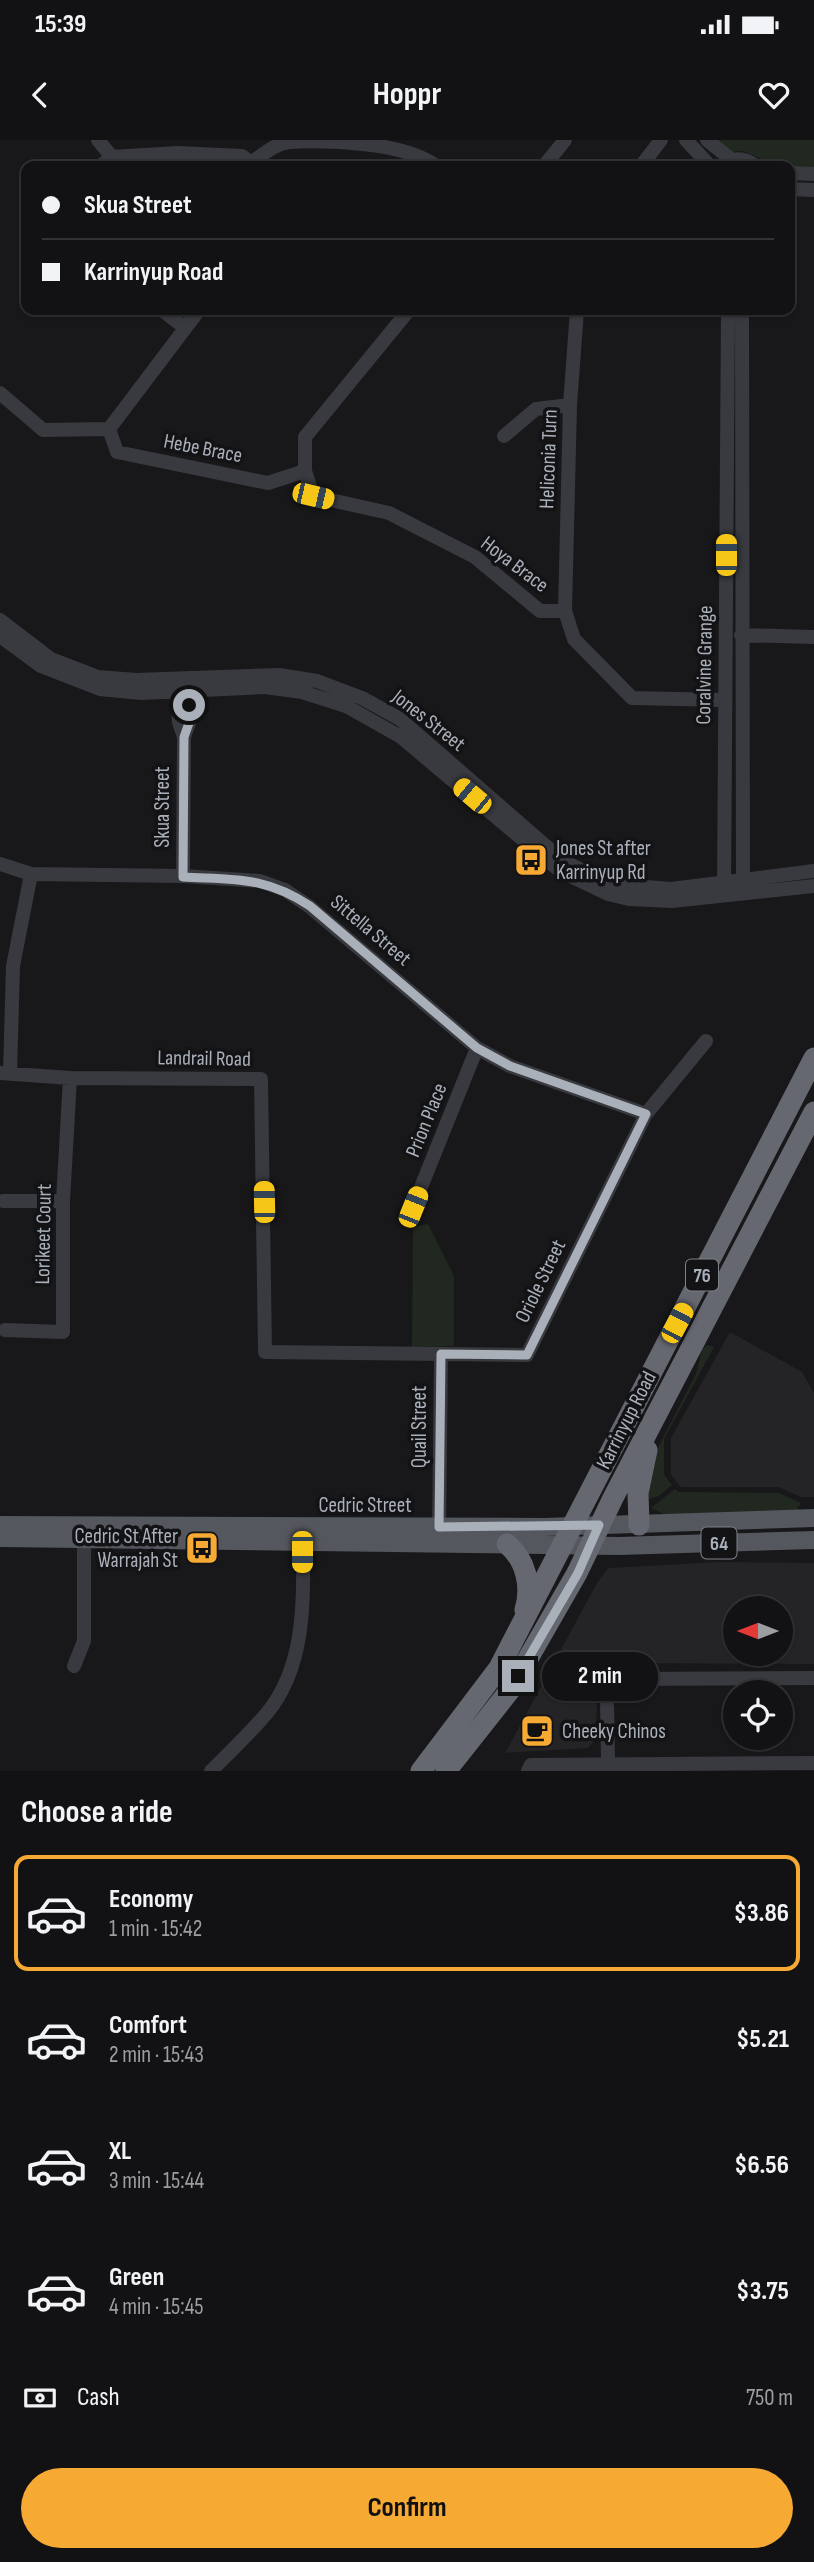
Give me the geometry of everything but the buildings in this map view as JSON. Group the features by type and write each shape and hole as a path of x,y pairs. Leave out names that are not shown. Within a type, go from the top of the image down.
{"highway":[{"name":"Karrinyup Road","path":"421,1771 499,1668 814,1058"},
{"name":"Karrinyup Road","path":"446,1771 510,1690 591,1546 599,1525 814,1112"},
{"path":"639,1525 639,1480 660,1408"},
{"path":"506,1544 523,1564 527,1583 527,1604 518,1632"}],"main road":[{"name":"Cedric Street","path":"0,1525 84,1532 439,1535 572,1526 811,1518"},
{"path":"811,1518 811,1540"},
{"name":"Cedric Street","path":"0,1538 84,1532"},
{"name":"Cedric Street","path":"439,1535 506,1544 591,1546 811,1540"}],"street":[{"path":"98,140 106,161"},
{"path":"548,161 565,140"},
{"path":"645,161 662,140"},
{"path":"686,140 705,161"},
{"path":"707,140 725,161"},
{"path":"256,161 274,146 290,141 364,142 405,148 427,161"},
{"path":"111,161 177,147 242,156 249,161"},
{"path":"795,173 814,174"},
{"path":"795,189 814,190"},
{"path":"168,315 184,327"},
{"path":"0,393 43,430 109,429 195,315"},
{"path":"305,471 305,437 405,315"},
{"name":"Heliconia Turn","path":"565,611 570,405 577,315"},
{"name":"Coralvine Grange","path":"724,888 728,315"},
{"name":"Coralvine Grange","path":"742,315 743,886"},
{"path":"504,436 536,409 570,405"},
{"name":"Hebe Brace","path":"109,429 117,452 268,482 305,471"},
{"name":"Hoya Brace","path":"305,471 313,496 389,513 475,557 540,611 565,611 573,639 632,698 724,699"},
{"name":"Jones Street","path":"0,620 40,652 82,673 183,685 285,689 346,706 401,737 543,858 577,882 608,894 651,901 814,871"},
{"path":"741,635 814,637"},
{"name":"Jones Street","path":"0,636 41,666 81,684 121,692 183,685"},
{"name":"Skua Street","path":"183,685 189,723 184,737 183,877"},
{"name":"Sittella Street","path":"0,864 31,874 260,881 285,890 310,906 477,1048 510,1066 646,1114"},
{"path":"5,1073 13,967 31,874"},
{"name":"Jones Street","path":"743,886 814,886"},
{"name":"Oriole Street","path":"265,1352 527,1355 646,1114 706,1041"},
{"name":"Prion Place","path":"413,1207 477,1048"},
{"name":"Landrail Road","path":"5,1073 70,1078 261,1079 265,1352"},
{"name":"Lorikeet Court","path":"5,1330 63,1332 63,1200 70,1078"},
{"path":"3,1200 63,1200"},
{"name":"Quail Street","path":"439,1535 441,1354"},
{"path":"74,1666 84,1641 84,1532"},
{"path":"211,1771 267,1713 292,1665 302,1616 303,1534"},
{"path":"601,1766 607,1700 626,1679 814,1678"},
{"path":"528,1771 531,1765 681,1767 814,1763"}],"shaded area":[{"path":"699,140 814,140 814,176 795,168 795,161 763,161 743,151 715,154"},
{"path":"242,156 248,161 107,161 112,157"},
{"path":"428,1224 454,1276 454,1346 412,1347 413,1227"},
{"path":"730,1332 802,1372 814,1393 814,1497 801,1497 779,1487 681,1487 671,1475 671,1438"},
{"path":"708,1345 714,1347 664,1439 664,1475 672,1485 659,1496 645,1500 652,1459 696,1374 702,1349"},
{"path":"675,1489 678,1492 779,1493 801,1503 795,1512 671,1517 651,1508"},
{"path":"720,1562 814,1563 814,1664 793,1664 793,1596 723,1596 723,1664 616,1663 597,1700 596,1739 588,1748 505,1753 597,1583 608,1568"}],"place":[{"name":"Jones St after Karrinyup Rd","path":"531,860"},
{"name":"Cedric St After Warrajah St","path":"202,1548"},
{"name":"Cheeky Chinos","path":"537,1731"}],"route":[{"path":"189,705 189,723 184,737 183,877 260,881 285,890 310,906 477,1048 510,1066 646,1114 527,1355 441,1354 439,1527 599,1525 578,1573 518,1676"}]}
